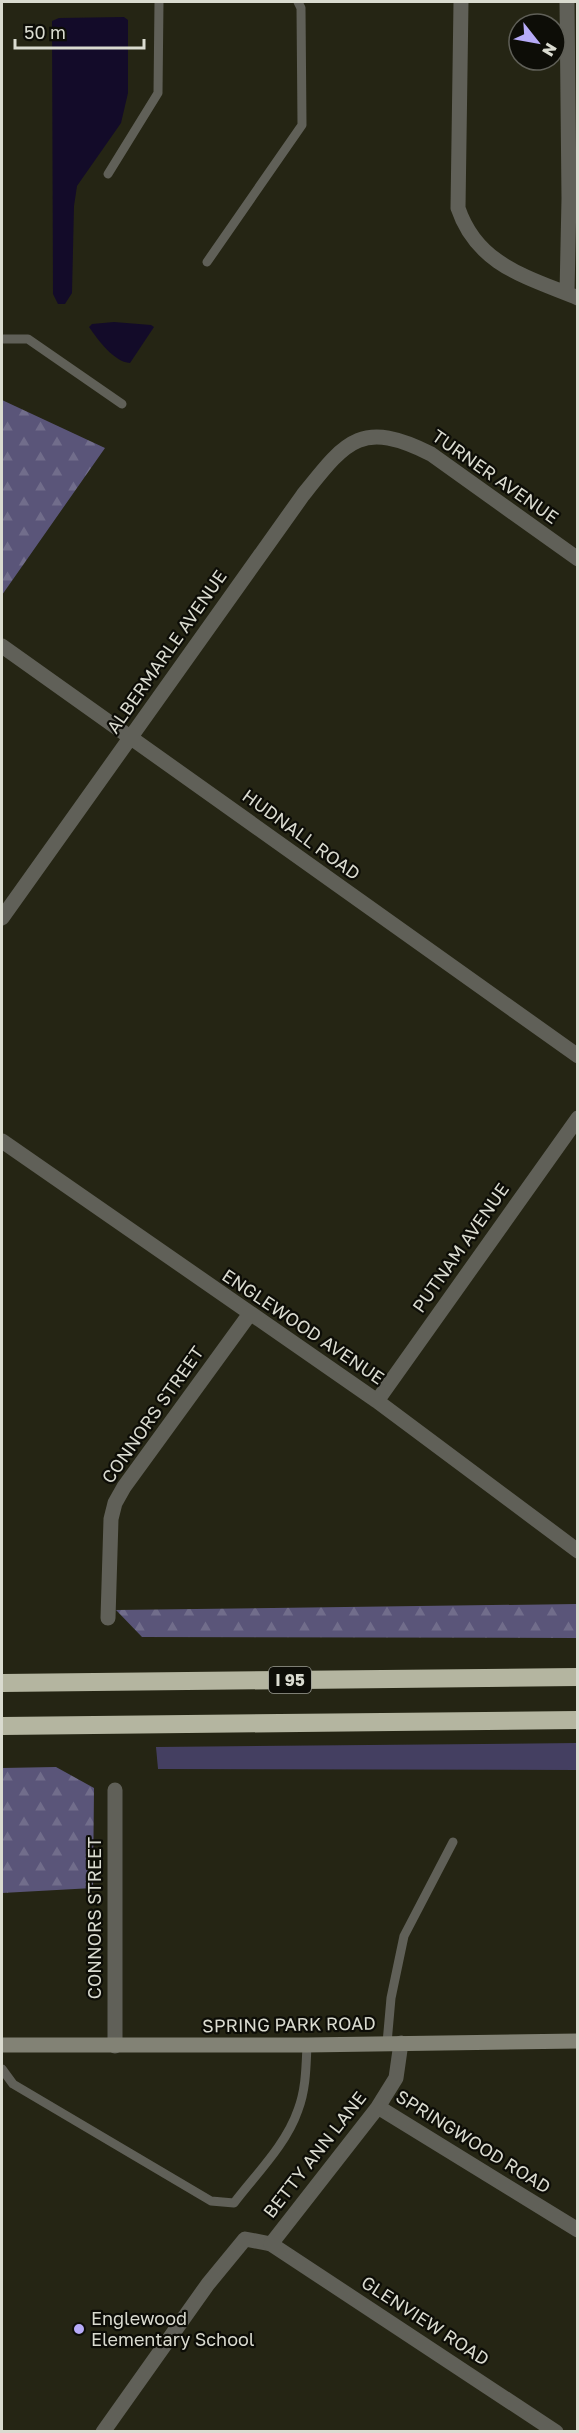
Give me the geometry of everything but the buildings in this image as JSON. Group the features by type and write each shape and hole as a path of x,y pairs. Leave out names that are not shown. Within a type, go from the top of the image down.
{"highway":[{"name":"I 95","path":"2,1683 578,1677"},
{"path":"2,1726 578,1720"}],"main road":[{"name":"SPRING PARK ROAD","path":"2,2044 115,2046 578,2041"}],"street":[{"path":"461,2 458,140 458,208 461,218 475,243 493,258 528,279 572,296 567,2"},
{"name":"TURNER AVENUE","path":"385,437 410,444 431,454 578,559"},
{"name":"ALBERMARLE AVENUE","path":"2,918 303,495 336,454 352,443 366,438 385,437"},
{"name":"HUDNALL ROAD","path":"2,646 578,1056"},
{"name":"PUTNAM AVENUE","path":"377,1401 578,1118"},
{"name":"ENGLEWOOD AVENUE","path":"2,1141 249,1315 377,1401 578,1551"},
{"name":"CONNORS STREET","path":"108,1618 111,1519 115,1503 124,1487 249,1315"},
{"name":"CONNORS STREET","path":"115,1790 115,2046"},
{"name":"BETTY ANN LANE","path":"103,2432 208,2284 244,2239 271,2244 378,2107 396,2078 394,2043"},
{"name":"SPRINGWOOD ROAD","path":"378,2107 578,2230"},
{"name":"GLENVIEW ROAD","path":"271,2244 556,2432"}],"lane":[{"path":"108,174 158,93 159,2"},
{"path":"207,262 302,125 301,8 298,2"},
{"path":"2,339 28,339 122,404"},
{"path":"394,2043 391,1998 404,1936 453,1842"},
{"path":"2,2069 13,2084 211,2201 234,2203 284,2138 298,2111 305,2084 307,2045"}],"shaded area":[{"path":"124,17 128,20 128,93 121,123 77,186 74,206 72,293 65,304 58,304 53,294 52,21 59,18"},
{"path":"114,322 154,327 130,363 112,355 89,327 92,324"},
{"path":"577,1743 577,1770 158,1769 156,1747"}],"green space":[{"path":"2,400 105,448 2,595"},
{"path":"577,1604 577,1638 142,1637 116,1610"},
{"path":"56,1767 94,1788 93,1888 2,1893 2,1768"}],"place":[{"name":"Englewood Elementary School","path":"79,2329"}]}
